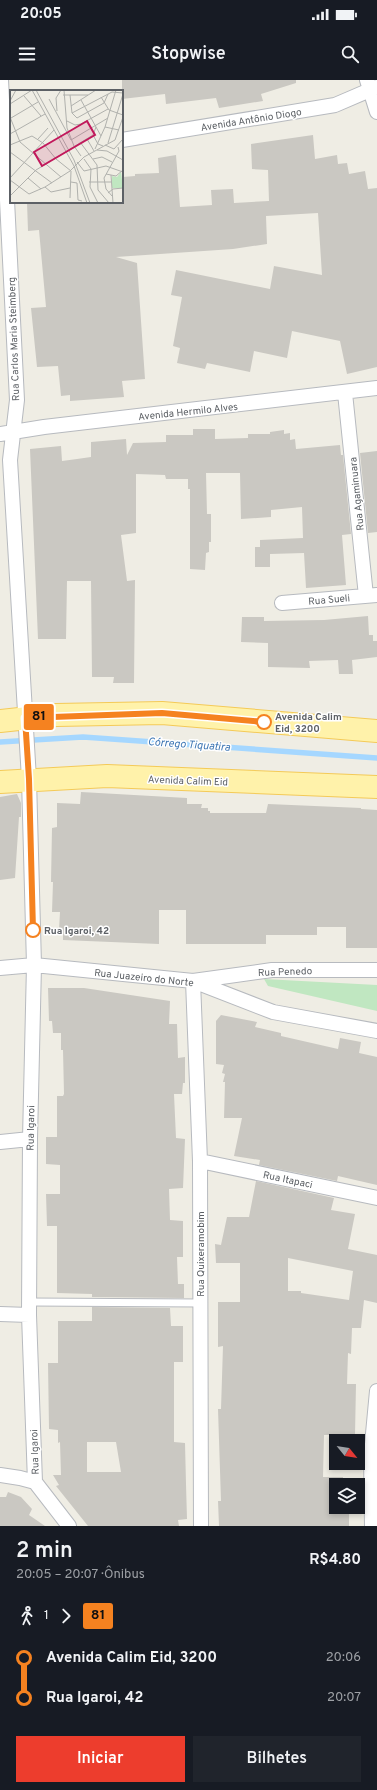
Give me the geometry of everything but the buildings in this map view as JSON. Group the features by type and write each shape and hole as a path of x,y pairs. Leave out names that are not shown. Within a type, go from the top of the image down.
{"main road":[{"path":"0,721 26,723 162,713 377,731"},
{"name":"Avenida Calim Eid","path":"0,782 29,779 107,776 377,788"}],"street":[{"name":"Rua Carlos Maria Steimberg","path":"0,80 17,400 7,433 10,460 26,723"},
{"path":"371,86 377,112"},
{"name":"Avenida Antônio Diogo","path":"123,140 336,105 371,86"},
{"name":"Avenida Hermilo Alves","path":"7,433 377,388"},
{"name":"Rua Agaminuara","path":"345,393 372,595"},
{"name":"Rua Sueli","path":"282,603 372,595"},
{"name":"Rua Igaroi","path":"26,723 34,965 30,1139 30,1308 35,1482 69,1526"},
{"name":"Rua Juazeiro do Norte","path":"0,968 34,965 194,981 273,1012 377,1031"},
{"name":"Rua Penedo","path":"194,981 272,970 377,970"},
{"name":"Rua Quixeramobim","path":"194,981 200,1161 200,1526"},
{"path":"0,1142 30,1139"},
{"name":"Rua Itapaci","path":"200,1161 377,1198"},
{"path":"0,1314 30,1308"},
{"path":"372,1526 371,1456 377,1391"},
{"path":"0,1475 35,1482"}],"lane":[{"path":"30,1308 200,1303"}],"green space":[{"path":"264,979 377,985 377,1011 268,986"}],"waterway":[{"name":"Córrego Tiquatira","path":"0,742 83,737 377,758"}],"bus line":[{"name":"81","path":"33,930 29,779 25,718 162,713 264,722"}],"place":[{"name":"Avenida Calim Eid, 3200","path":"264,722"},
{"name":"Rua Igaroi, 42","path":"33,930"}]}
